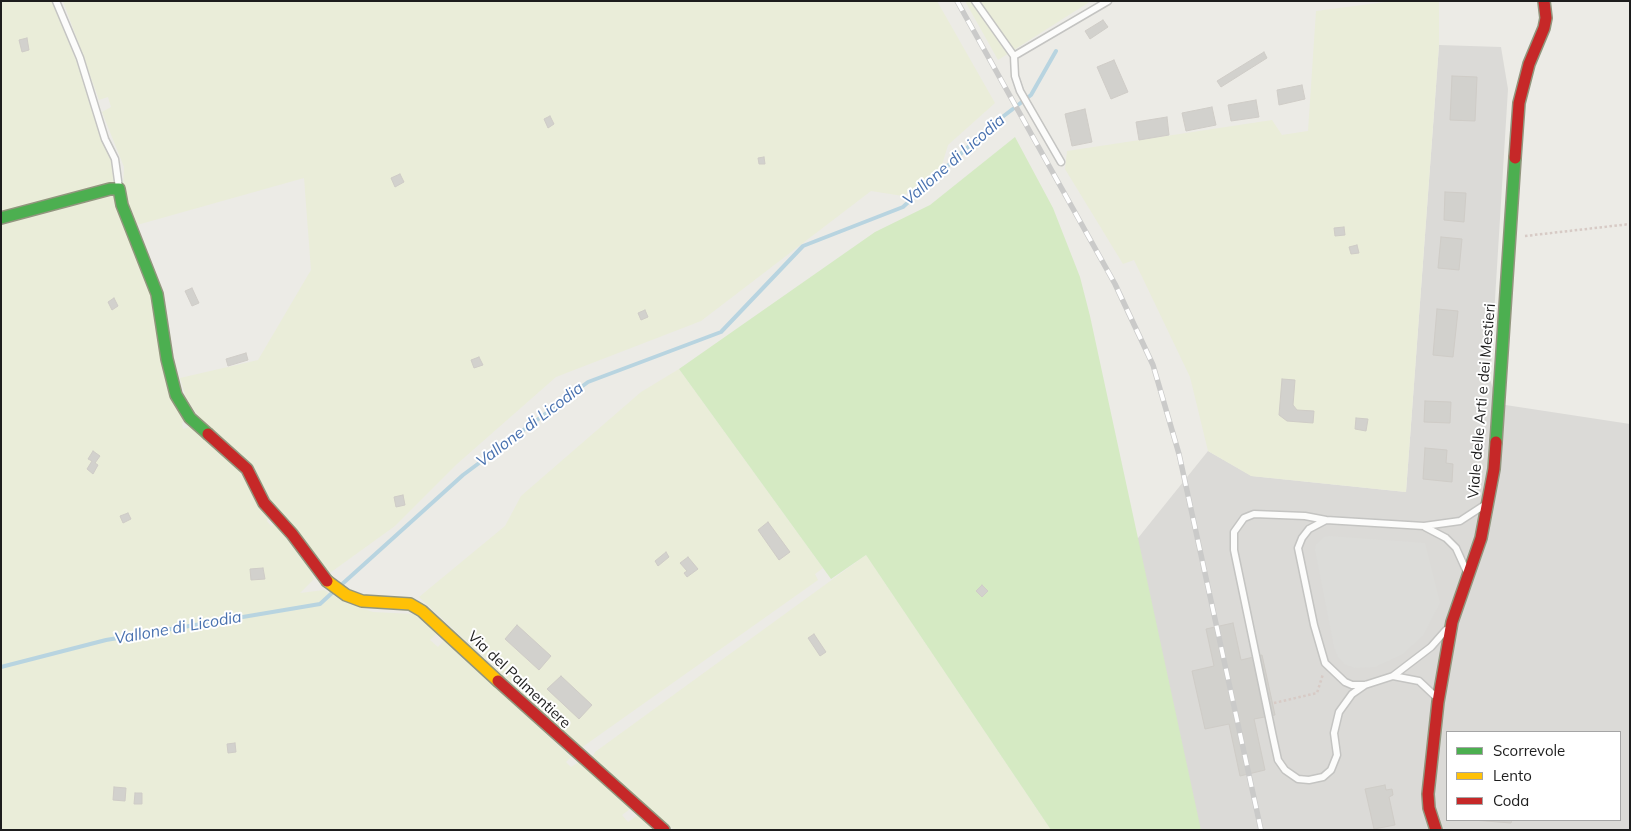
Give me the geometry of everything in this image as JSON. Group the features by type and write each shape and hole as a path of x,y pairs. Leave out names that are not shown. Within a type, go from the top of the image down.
{"street":[{"name":"Viale delle Arti e dei Mestieri","path":"1436,830 1429,808 1428,794 1438,702 1452,622 1481,538 1494,469 1519,103 1529,64 1544,28 1546,12 1544,1"},
{"path":"1,218 110,189 119,189"},
{"name":"Via del Palmentiere","path":"119,189 122,205 157,294 167,359 176,396 190,418 247,469 264,503 336,590 362,601 400,602 410,604 422,611 581,757 664,830"}],"lane":[{"path":"56,1 80,58 106,139 115,159 119,189"},
{"path":"974,1 1014,56 1015,76 1020,91 1061,162"},
{"path":"1014,56 1108,1"},
{"path":"1452,622 1431,647 1393,676 1365,685 1352,694 1339,712 1334,733 1337,755 1335,766 1323,777 1313,780 1298,779 1290,774 1278,760 1234,550 1234,532 1244,518 1254,514 1305,516 1326,520 1424,526 1460,521 1473,515 1488,502"},
{"path":"1326,520 1309,529 1302,538 1298,548 1314,625 1325,663 1345,682 1352,685 1365,685"},
{"path":"1424,526 1446,538 1456,548 1468,576"},
{"path":"1393,676 1419,681 1431,691 1438,702"}],"path":[{"path":"1511,240 1528,236 1630,224"},
{"path":"1266,704 1317,693 1322,681 1325,663"}],"shaded area":[{"path":"1439,45 1501,47 1508,89 1490,380 1499,404 1630,424 1630,830 1197,830 1126,553 1208,451 1252,476 1406,492"},
{"path":"1324,537 1425,543 1440,603 1423,636 1403,654 1375,667 1355,668 1344,664 1338,657 1334,647 1315,550 1316,544"}],"green space":[{"path":"1,1 53,1 79,68 100,136 111,160 114,184 1,214"},
{"path":"63,1 937,1 995,103 948,145 940,171 903,196 871,191 701,321 556,377 457,464 395,526 327,575 205,426 186,398 180,378 258,360 311,270 304,178 137,225 123,188 124,167 102,112 111,107 108,97 99,100"},
{"path":"965,1 1091,1 998,60"},
{"path":"1393,1 1439,1 1439,45 1406,492 1251,476 1208,451 1190,377 1134,260 1123,264 1065,169 1067,151 1272,120 1282,135 1308,131 1316,11"},
{"path":"1015,137 1053,208 1080,277 1201,830 1051,830 866,555 831,579 679,369 875,232 930,205"},
{"path":"114,195 153,292 185,420 182,423 183,429 192,426 236,467 269,517 267,521 271,526 275,524 310,570 314,579 300,593 324,590 346,603 373,612 414,614 437,633 430,640 438,647 444,640 571,757 566,762 571,767 579,762 630,809 622,815 628,822 638,815 654,830 1,830 1,225"},
{"path":"679,369 823,568 815,574 818,580 581,748 419,597 505,526 521,496 641,392"},
{"path":"866,555 1051,830 674,830 592,758 595,752"}],"building":[{"path":"1103,20 1108,27 1090,39 1085,31"},
{"path":"27,38 29,50 22,52 19,40"},
{"path":"1264,52 1267,58 1221,87 1217,81"},
{"path":"1114,60 1128,92 1111,99 1097,67"},
{"path":"1452,76 1477,77 1475,121 1450,120"},
{"path":"1302,85 1305,99 1279,105 1277,90"},
{"path":"1256,100 1259,117 1231,121 1228,105"},
{"path":"1212,107 1216,125 1186,131 1182,113"},
{"path":"1085,109 1092,142 1072,146 1065,114"},
{"path":"550,116 554,124 548,128 544,119"},
{"path":"1167,117 1169,135 1139,140 1136,122"},
{"path":"764,157 765,164 759,164 758,158"},
{"path":"400,174 404,182 395,187 391,178"},
{"path":"1445,192 1466,193 1464,222 1444,220"},
{"path":"1344,227 1345,235 1335,236 1334,228"},
{"path":"1441,237 1462,239 1459,270 1438,268"},
{"path":"1357,245 1359,253 1351,254 1349,247"},
{"path":"192,288 199,303 192,306 185,291"},
{"path":"114,298 118,306 112,310 108,302"},
{"path":"1437,309 1458,311 1453,357 1433,355"},
{"path":"645,310 648,317 641,320 638,313"},
{"path":"246,353 248,360 228,366 226,359"},
{"path":"479,357 483,365 474,368 471,360"},
{"path":"1282,379 1295,380 1293,405 1297,410 1314,411 1313,423 1287,421 1279,415"},
{"path":"1425,401 1451,402 1450,423 1424,422"},
{"path":"1356,418 1368,419 1366,431 1355,429"},
{"path":"1425,448 1447,450 1446,463 1453,464 1452,482 1423,479"},
{"path":"93,451 100,456 95,463 98,465 93,474 87,469 92,461 88,459"},
{"path":"403,495 405,505 396,507 394,497"},
{"path":"128,513 131,519 123,523 120,516"},
{"path":"768,522 790,552 779,560 758,530"},
{"path":"666,552 669,557 658,566 655,561"},
{"path":"688,557 698,569 687,577 684,573 687,571 680,563"},
{"path":"263,568 265,579 251,580 250,569"},
{"path":"982,585 988,591 982,597 976,591"},
{"path":"1233,623 1241,660 1262,655 1275,715 1254,719 1265,770 1240,776 1229,724 1205,729 1192,671 1214,666 1206,629"},
{"path":"517,625 551,656 539,670 505,639"},
{"path":"814,634 826,652 820,656 808,638"},
{"path":"561,676 592,705 579,719 547,689"},
{"path":"235,743 236,752 228,753 227,744"},
{"path":"1385,785 1386,790 1392,789 1393,795 1389,797 1395,825 1374,829 1365,789"},
{"path":"114,787 126,788 125,801 113,800"},
{"path":"135,793 142,793 142,804 134,804"},
{"path":"1486,821 1512,821 1511,823"}],"waterway":[{"name":"Vallone di Licodia","path":"340,586 463,475 588,382 721,332 803,246 903,207 992,125 1031,95 1056,51"},
{"name":"Vallone di Licodia","path":"1,667 106,640 320,604 333,592"}],"railway":[{"path":"957,1 1115,284 1153,365 1179,454 1261,830"}],"traffic: fast":[{"path":"1496,442 1515,158"},
{"path":"1,218 110,189 119,189 122,205 157,294 167,359 176,395 190,418 208,434"}],"traffic: slow":[{"path":"327,581 346,595 362,601 410,604 422,611 498,681"}],"traffic: jam":[{"path":"1515,158 1519,103 1529,64 1544,28 1546,18 1544,1"},
{"path":"208,434 247,469 264,503 292,534 327,581"},
{"path":"1436,830 1429,808 1428,794 1438,702 1452,622 1481,538 1494,469 1496,442"},
{"path":"498,681 664,830"}]}
